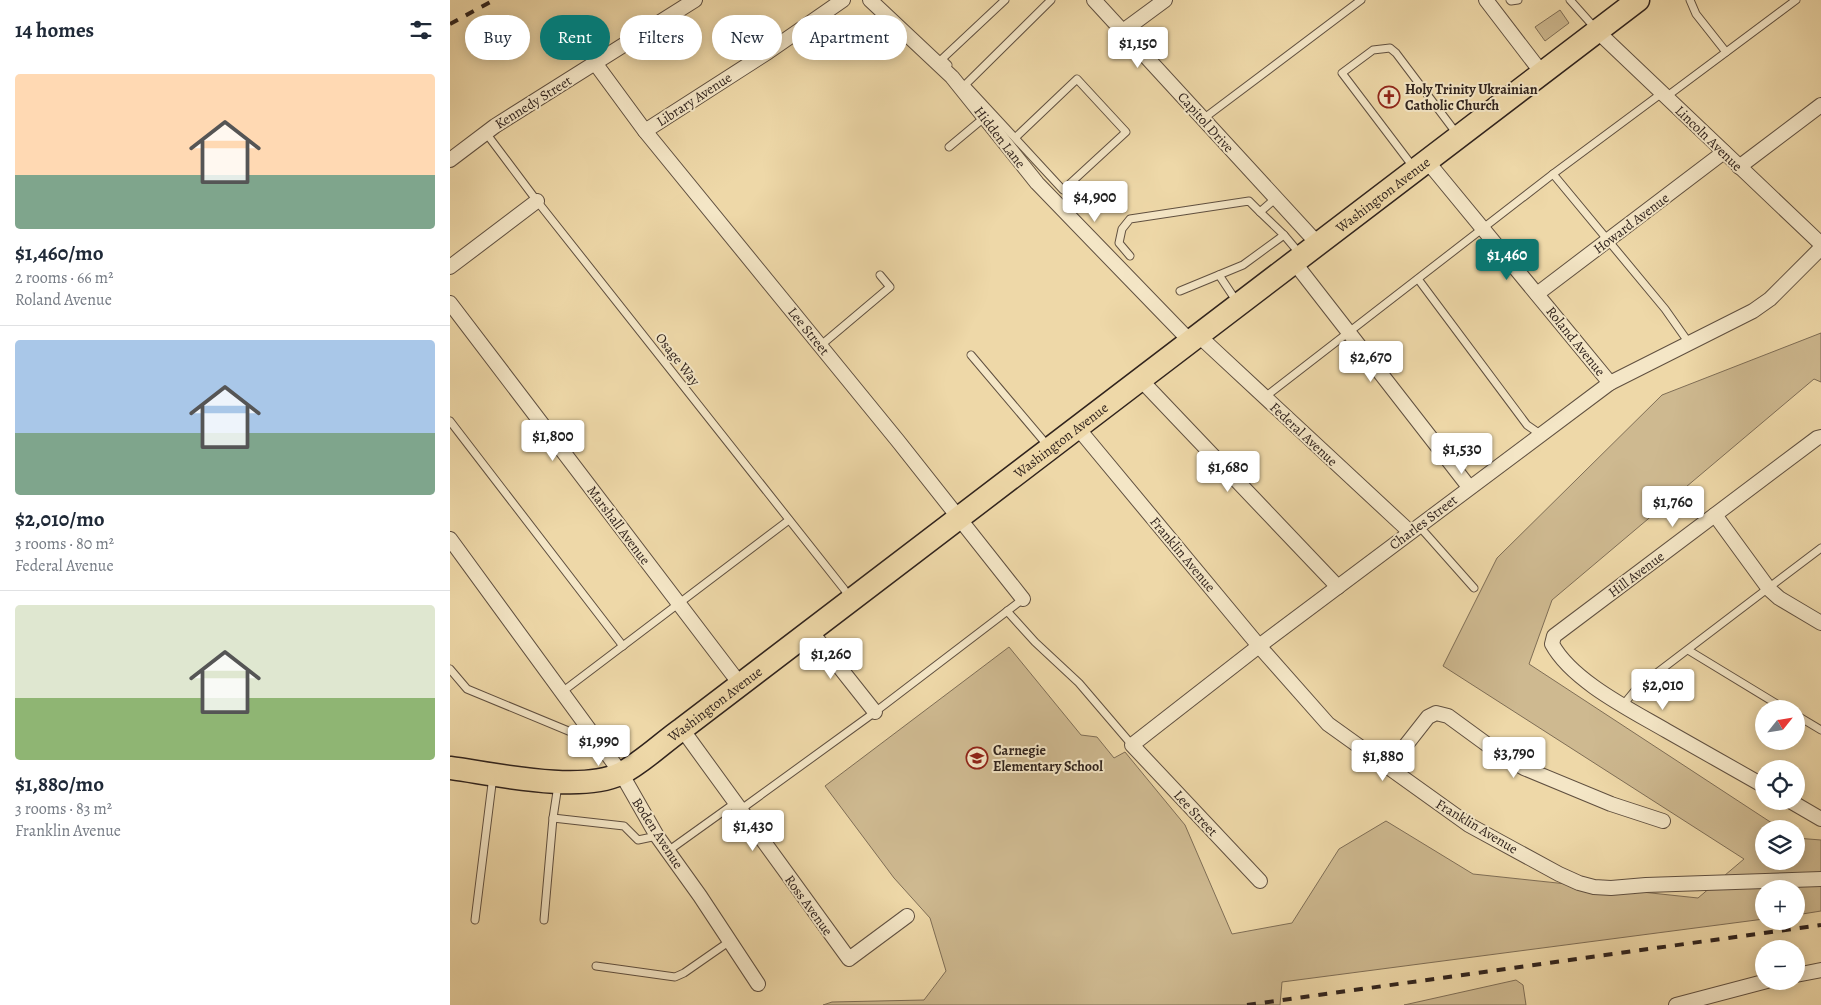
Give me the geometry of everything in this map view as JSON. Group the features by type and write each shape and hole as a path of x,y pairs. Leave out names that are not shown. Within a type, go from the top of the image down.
{"main road":[{"name":"Washington Avenue","path":"450,768 558,782 601,780 621,773 682,729 1638,0"}],"street":[{"name":"Kennedy Street","path":"450,160 486,133 695,0"},
{"name":"Library Avenue","path":"645,131 768,52 842,0"},
{"name":"Hidden Lane","path":"870,0 952,77 1021,164 1053,200 1194,338"},
{"name":"Capitol Drive","path":"1094,0 1276,198 1304,254 1349,331 1470,488"},
{"path":"1123,31 1165,0"},
{"path":"1489,1 1542,73"},
{"name":"Lincoln Avenue","path":"1597,31 1821,244"},
{"name":"Lee Street","path":"595,63 645,131 959,517 1023,599"},
{"path":"1739,167 1821,105"},
{"name":"Howard Avenue","path":"1537,294 1724,152"},
{"name":"Roland Avenue","path":"1421,165 1484,229 1610,383"},
{"path":"450,267 537,201"},
{"name":"Charles Street","path":"1132,744 1610,383 1742,317 1770,299 1821,248"},
{"name":"Marshall Avenue","path":"450,303 740,684"},
{"name":"Federal Avenue","path":"1194,338 1265,397 1415,529"},
{"path":"1140,379 1338,587"},
{"name":"Franklin Avenue","path":"1077,427 1260,646 1328,724 1469,825 1559,874 1579,884 1594,888 1821,879"},
{"name":"Hill Avenue","path":"1622,705 1579,675 1564,661 1552,644 1554,636 1817,438 1821,437"},
{"path":"1715,515 1769,589 1779,598 1821,623"},
{"name":"Boden Avenue","path":"450,539 621,773 658,836 758,984"},
{"path":"810,630 875,712"},
{"path":"1622,705 1755,781"},
{"path":"1388,768 1428,716 1436,712 1448,716 1500,754 1524,768 1611,804 1663,821"},
{"name":"Ross Avenue","path":"682,729 849,959 907,916"},
{"name":"Lee Street","path":"1132,744 1260,881"},
{"path":"1805,810 1821,819"},
{"path":"1805,973 1821,970"},
{"path":"1676,1005 1755,984"}],"lane":[{"path":"1005,0 942,59 1063,190 1126,132 1078,79 1015,138"},
{"path":"966,84 1051,0"},
{"path":"1203,119 1362,0"},
{"path":"1510,0 1518,0"},
{"path":"1570,0 1597,31"},
{"path":"1692,0 1696,14 1726,52"},
{"path":"1265,397 1553,174 1726,52 1796,0"},
{"path":"1421,165 1342,73 1373,50 1390,48 1396,53 1459,136"},
{"path":"950,147 985,117"},
{"name":"Osage Way","path":"486,133 537,201 844,589 850,600"},
{"path":"1553,174 1665,309 1689,344"},
{"path":"1260,212 1276,198"},
{"path":"1130,256 1119,243 1122,229 1130,219 1249,201 1304,254"},
{"path":"1180,291 1243,265 1284,235"},
{"path":"820,346 890,287 880,275"},
{"path":"1219,275 1238,304"},
{"path":"1418,279 1527,425 1540,434"},
{"path":"971,355 1050,448"},
{"path":"450,421 623,646"},
{"path":"562,692 789,520"},
{"path":"1415,529 1474,588"},
{"path":"1622,705 1637,688 1821,548"},
{"path":"668,851 738,806 875,712 1023,599"},
{"path":"1007,611 1035,642 1079,683 1132,744"},
{"path":"1688,650 1771,700"},
{"path":"450,669 467,689 600,744"},
{"path":"1805,720 1821,730"},
{"path":"475,920 493,774"},
{"path":"544,920 558,782"},
{"path":"553,818 624,826 638,840 658,836"},
{"path":"596,966 675,977 684,973 730,941"}],"shaded area":[{"path":"1560,10 1569,23 1545,41 1535,27"},
{"path":"1821,333 1821,382 1814,379 1552,600 1529,664 1767,820 1755,820 1755,870 1805,870 1805,839 1821,840 1821,911 1805,914 1805,880 1755,880 1755,920 1282,982 1280,1005 823,1005 832,1002 924,1000 946,971 930,918 894,878 825,786 1009,647 1081,735 1097,737 1114,758 1125,752 1185,825 1232,934 1292,923 1339,849 1386,821 1473,874 1698,898 1744,859 1443,666 1497,558 1662,395"},
{"path":"1516,980 1523,985 1526,1005 1404,1005"}],"railway":[{"path":"450,24 494,0"},
{"path":"1247,1005 1821,925"}],"place":[{"name":"Holy Trinity Ukrainian Catholic Church","path":"1389,97"},
{"name":"Carnegie Elementary School","path":"977,758"}]}
